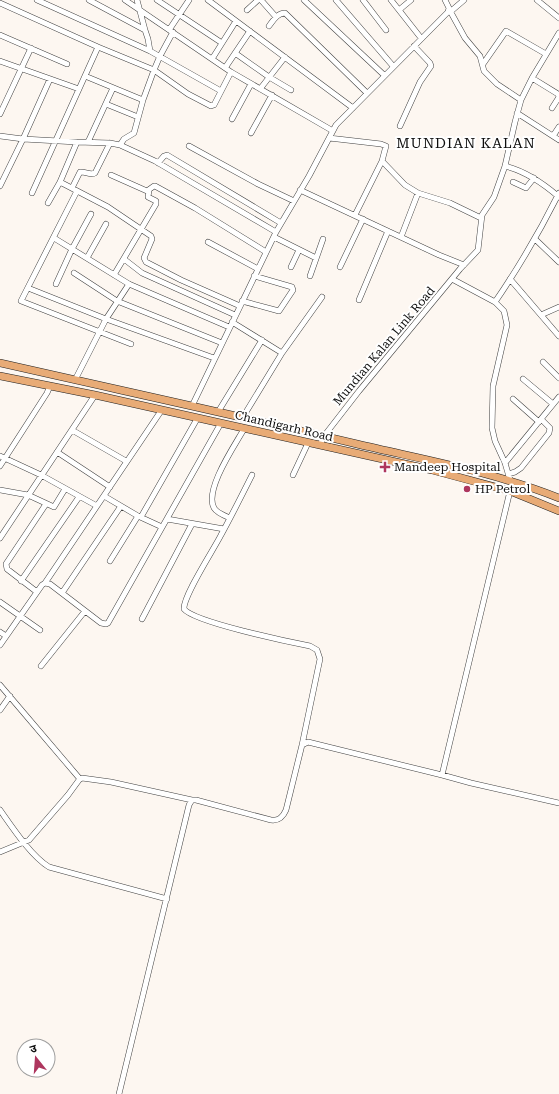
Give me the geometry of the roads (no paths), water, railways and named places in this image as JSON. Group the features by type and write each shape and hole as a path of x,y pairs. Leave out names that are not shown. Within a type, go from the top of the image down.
{"main road":[{"name":"Chandigarh Road","path":"0,363 509,477 559,498"},
{"name":"Chandigarh Road","path":"0,376 95,395 161,411 432,470 510,491 559,511"}],"street":[{"path":"37,0 150,51 221,91"},
{"path":"89,0 144,30"},
{"path":"125,0 231,72 333,130"},
{"path":"136,0 148,39 150,51"},
{"path":"157,0 222,43"},
{"path":"120,145 124,139 134,133 143,100 154,70 179,15 189,0"},
{"path":"208,0 352,108"},
{"path":"248,10 259,0 276,17"},
{"path":"304,0 384,75"},
{"path":"336,0 394,66"},
{"path":"363,0 386,30"},
{"path":"391,0 421,38"},
{"path":"399,10 411,0"},
{"path":"445,0 449,11 465,38 480,56 484,71 497,84 521,100"},
{"path":"192,406 276,232 309,176 333,130 340,120 421,38 449,11 464,0"},
{"path":"537,0 559,18"},
{"path":"0,3 98,47 154,70 188,94 210,106 214,105 231,72"},
{"path":"269,26 276,17 282,13 285,13 367,93"},
{"path":"212,59 236,21"},
{"path":"225,68 250,31"},
{"path":"483,64 506,31 546,54"},
{"path":"382,161 400,180 418,193 450,203 481,218 494,197 505,166 521,100 532,78 559,33"},
{"path":"0,35 67,64"},
{"path":"400,126 420,82 431,66 414,46"},
{"path":"32,193 98,47"},
{"path":"0,114 31,48"},
{"path":"235,53 269,77 291,90"},
{"path":"260,89 285,57"},
{"path":"0,61 79,89"},
{"path":"85,76 143,100"},
{"path":"532,78 558,94 559,98 552,108"},
{"path":"0,186 50,79"},
{"path":"232,119 251,84"},
{"path":"88,142 113,88"},
{"path":"251,133 272,96"},
{"path":"106,104 138,117"},
{"path":"517,113 559,140"},
{"path":"553,136 559,127"},
{"path":"0,136 55,141 110,143 120,145 158,163 276,232"},
{"path":"329,138 384,145 386,148 382,161 355,215"},
{"path":"48,203 60,182 78,142"},
{"path":"110,143 94,174 81,172 75,190 54,238 21,299 22,302 131,344"},
{"path":"189,146 258,184 294,201"},
{"path":"158,163 164,156 167,155 281,223"},
{"path":"495,302 535,239 559,195 534,178 516,169 505,166"},
{"path":"111,175 149,190"},
{"path":"514,182 526,188 534,178"},
{"path":"60,182 108,207 151,236 152,238 144,258 146,262 181,280 241,304 280,311 293,290 292,286 254,276"},
{"path":"114,275 142,230 156,203 156,201 147,196 149,190 153,186 195,208 266,252"},
{"path":"300,190 439,255 464,265"},
{"path":"400,237 418,193"},
{"path":"56,284 72,249 91,214"},
{"name":"Mundian Kalan Link Road","path":"320,446 324,436 359,391 460,269 478,250 481,218"},
{"path":"340,267 363,219"},
{"path":"87,258 106,224"},
{"path":"359,300 388,231"},
{"path":"274,237 316,258"},
{"path":"54,238 129,284 229,327"},
{"path":"310,276 323,239"},
{"path":"535,239 559,262"},
{"path":"208,242 258,269"},
{"path":"291,267 299,250"},
{"path":"124,259 142,272 235,315"},
{"path":"74,273 118,301 222,343"},
{"path":"452,279 495,302 502,309 507,322 493,386 491,418 495,441 505,463 509,477 520,468 549,433 550,428 514,399"},
{"path":"510,279 558,332"},
{"path":"74,380 106,319 129,284"},
{"path":"28,288 106,319 214,358"},
{"path":"243,417 282,353 322,297"},
{"path":"541,315 559,307"},
{"path":"232,322 282,353"},
{"path":"218,412 262,340"},
{"path":"543,362 559,378"},
{"path":"505,463 540,420 557,402 523,379"},
{"path":"0,466 3,457 47,393 50,386"},
{"path":"1,534 95,395"},
{"path":"0,645 42,584 45,583 161,411"},
{"path":"110,561 139,516 197,419"},
{"path":"45,583 50,584 102,623 108,623 221,424"},
{"path":"230,518 214,508 213,489 219,473 244,428"},
{"path":"72,430 126,461"},
{"path":"293,475 308,443"},
{"path":"56,452 110,487"},
{"path":"3,457 41,475 97,506"},
{"path":"0,852 24,843 31,837 80,779 85,778 196,800 271,820 280,819 284,816 302,744 320,660 317,650 310,646 222,625 191,614 184,608 191,588 230,518 252,474"},
{"path":"0,490 28,495 54,507 65,489"},
{"path":"442,775 510,491"},
{"path":"104,496 162,527"},
{"path":"21,581 79,497"},
{"path":"37,592 7,569 6,564 46,504"},
{"path":"62,593 121,506"},
{"path":"167,519 224,529"},
{"path":"142,619 192,524"},
{"path":"0,602 40,630"},
{"path":"41,666 85,611"},
{"path":"0,632 6,636"},
{"path":"0,685 80,779"},
{"path":"0,710 10,696"},
{"path":"302,744 312,742 559,804"},
{"path":"119,1094 189,805 192,800"},
{"path":"0,810 24,843 42,862 49,867 167,899"}],"place":[{"name":"Mandeep Hospital","path":"385,467"},
{"name":"HP Petrol","path":"467,489"}],"district":[{"name":"MUNDIAN KALAN","path":"466,143"}]}
